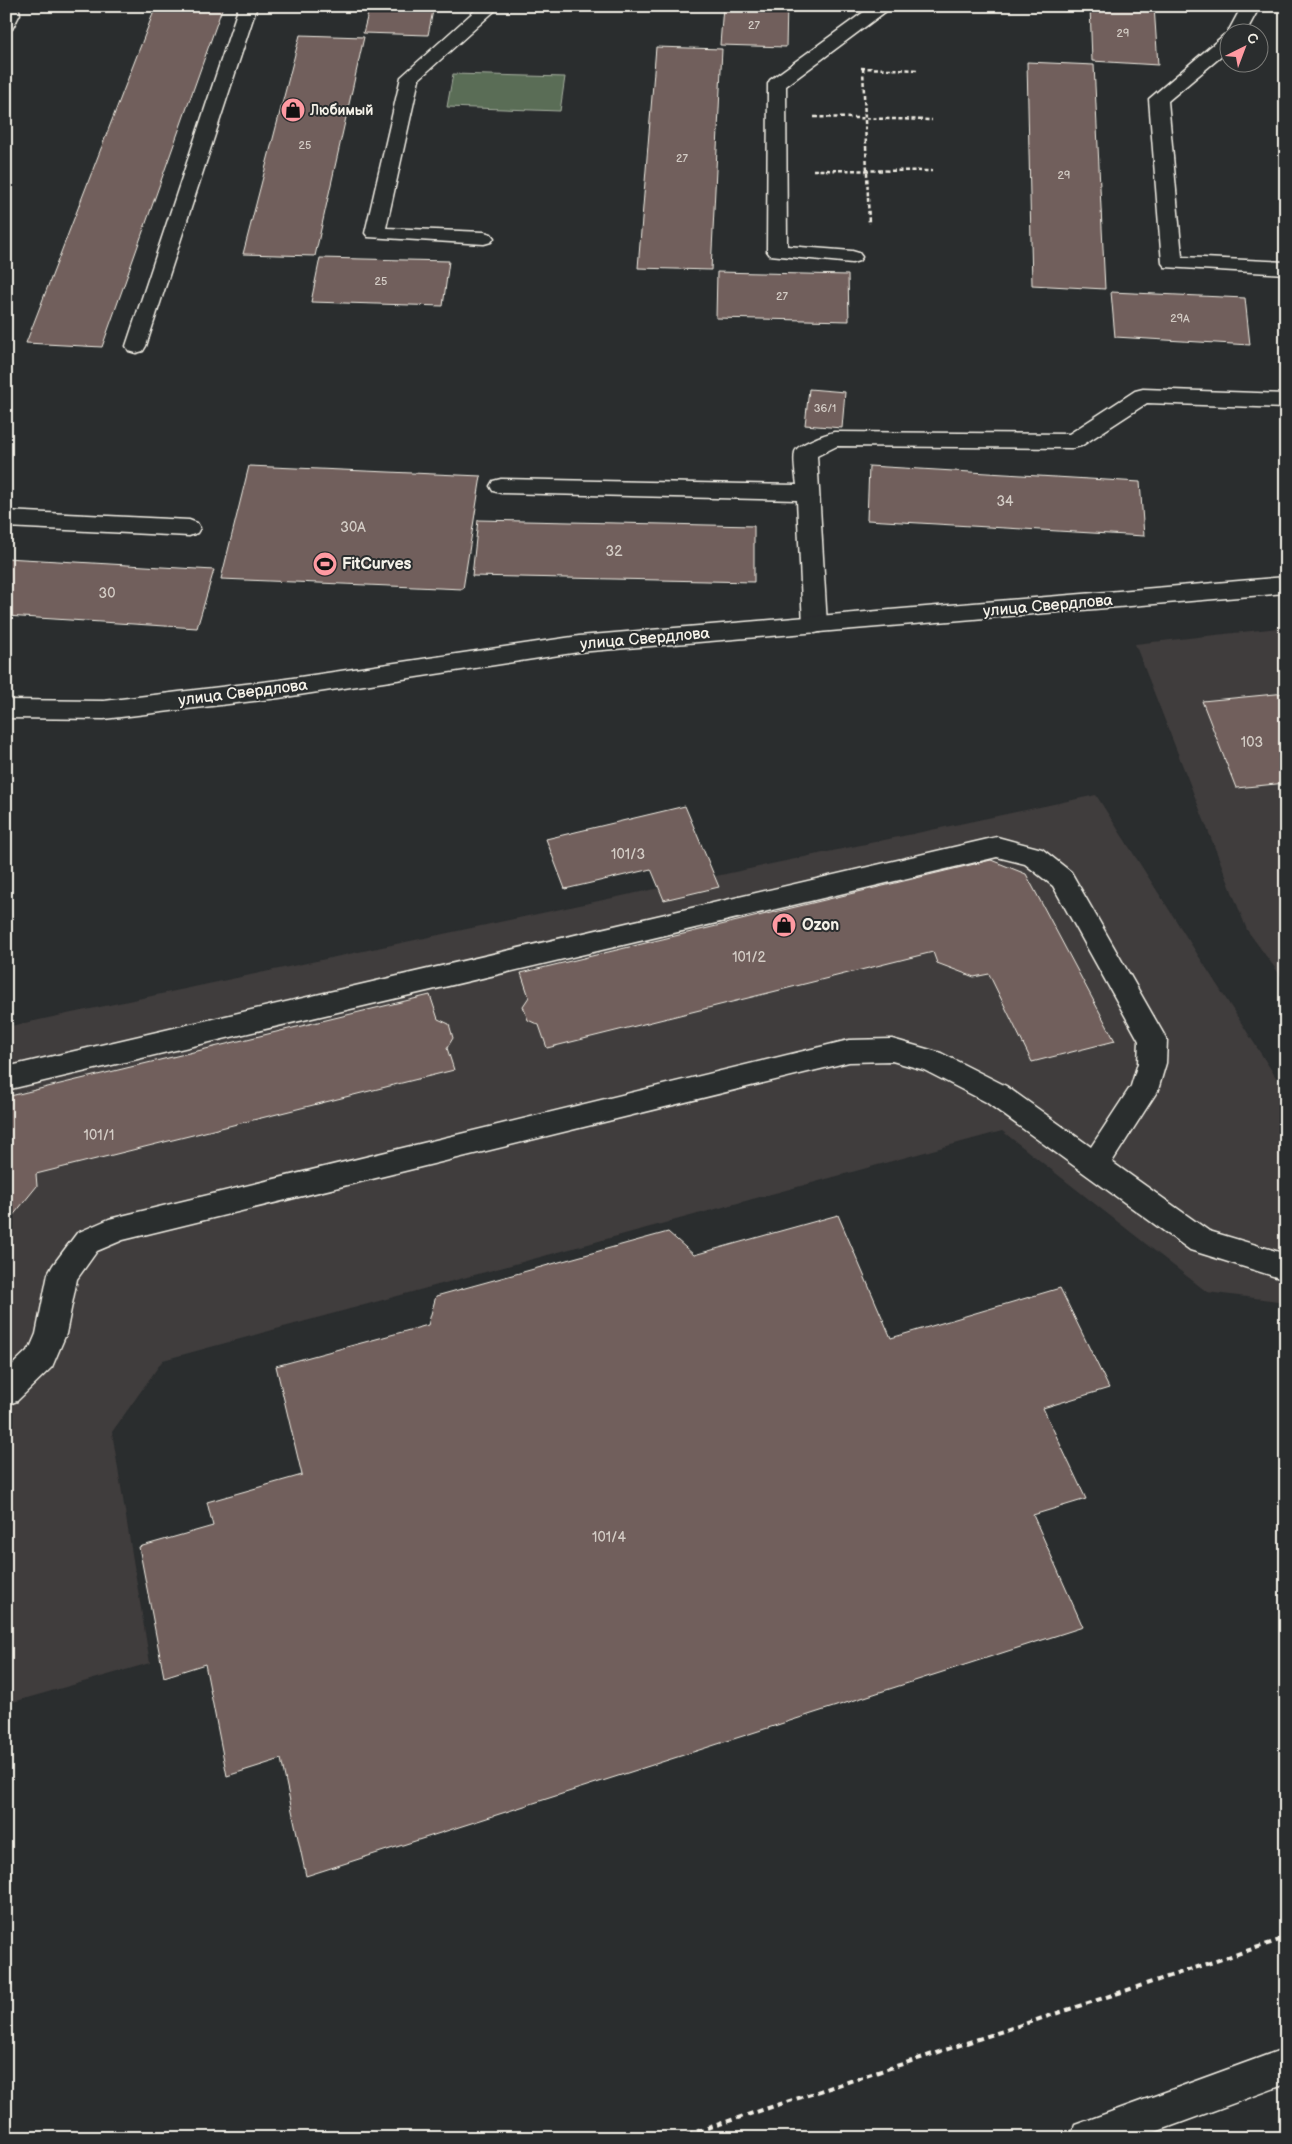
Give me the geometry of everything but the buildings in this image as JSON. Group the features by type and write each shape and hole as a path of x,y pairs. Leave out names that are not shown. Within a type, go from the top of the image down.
{"main road":[{"path":"6,25 11,14 9,6"},
{"path":"136,346 248,6"},
{"path":"484,238 375,234 410,77 491,6"},
{"path":"852,257 777,251 777,84 884,6"},
{"path":"1242,22 1251,6"},
{"path":"1220,47 1158,99 1172,263 1286,268"},
{"path":"815,625 806,452 834,439 1074,441 1143,396 1286,401"},
{"path":"501,486 807,493"},
{"path":"6,519 189,528"},
{"name":"улица Свердлова","path":"6,709 104,710 280,689 579,644 1286,585"},
{"path":"6,1079 997,847 1033,856 1062,879 1153,1040 1152,1063 1144,1090 1095,1164"},
{"path":"6,1391 41,1357 51,1334 63,1274 87,1242 119,1228 848,1051 892,1050 931,1061 996,1094 1200,1241 1286,1267"},
{"path":"1088,2138 1286,2066"}],"path":[{"path":"856,68 918,70"},
{"path":"863,68 869,224"},
{"path":"810,117 932,120"},
{"path":"810,170 932,172"},
{"path":"676,2138 1286,1938"}],"shaded area":[{"path":"1286,627 1286,983 1247,930 1135,644"},
{"path":"1096,795 1286,1093 1286,1302 1207,1292 1002,1131 163,1360 112,1432 150,1663 6,1704 6,1027"}],"green space":[{"path":"453,74 565,77 560,111 447,107"}],"place":[{"name":"Любимый","path":"293,110"},
{"name":"FitCurves","path":"325,564"},
{"name":"Ozon","path":"784,925"}]}
